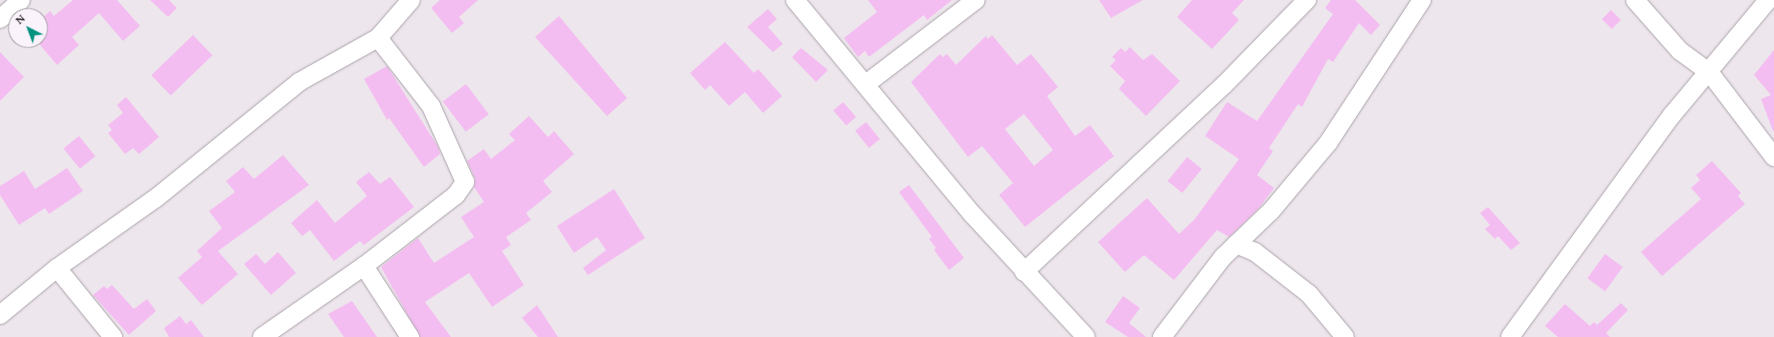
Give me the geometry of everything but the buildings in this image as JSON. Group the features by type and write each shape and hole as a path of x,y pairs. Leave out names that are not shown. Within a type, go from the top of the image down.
{"street":[{"path":"0,19 21,0"},
{"path":"0,315 57,268 156,198 300,82 378,38 411,0"},
{"path":"795,0 1024,272 1086,337"},
{"path":"866,84 976,0"},
{"path":"1024,272 1224,85 1307,0"},
{"path":"1162,337 1236,244 1271,211 1328,143 1422,0"},
{"path":"1635,0 1680,51 1710,73 1774,157"},
{"path":"1510,337 1640,157 1768,0"},
{"path":"262,337 364,266 456,195 465,182 431,106 378,38"},
{"path":"1236,244 1255,252 1309,294 1346,337"},
{"path":"364,266 410,337"},
{"path":"57,268 113,337"}]}
